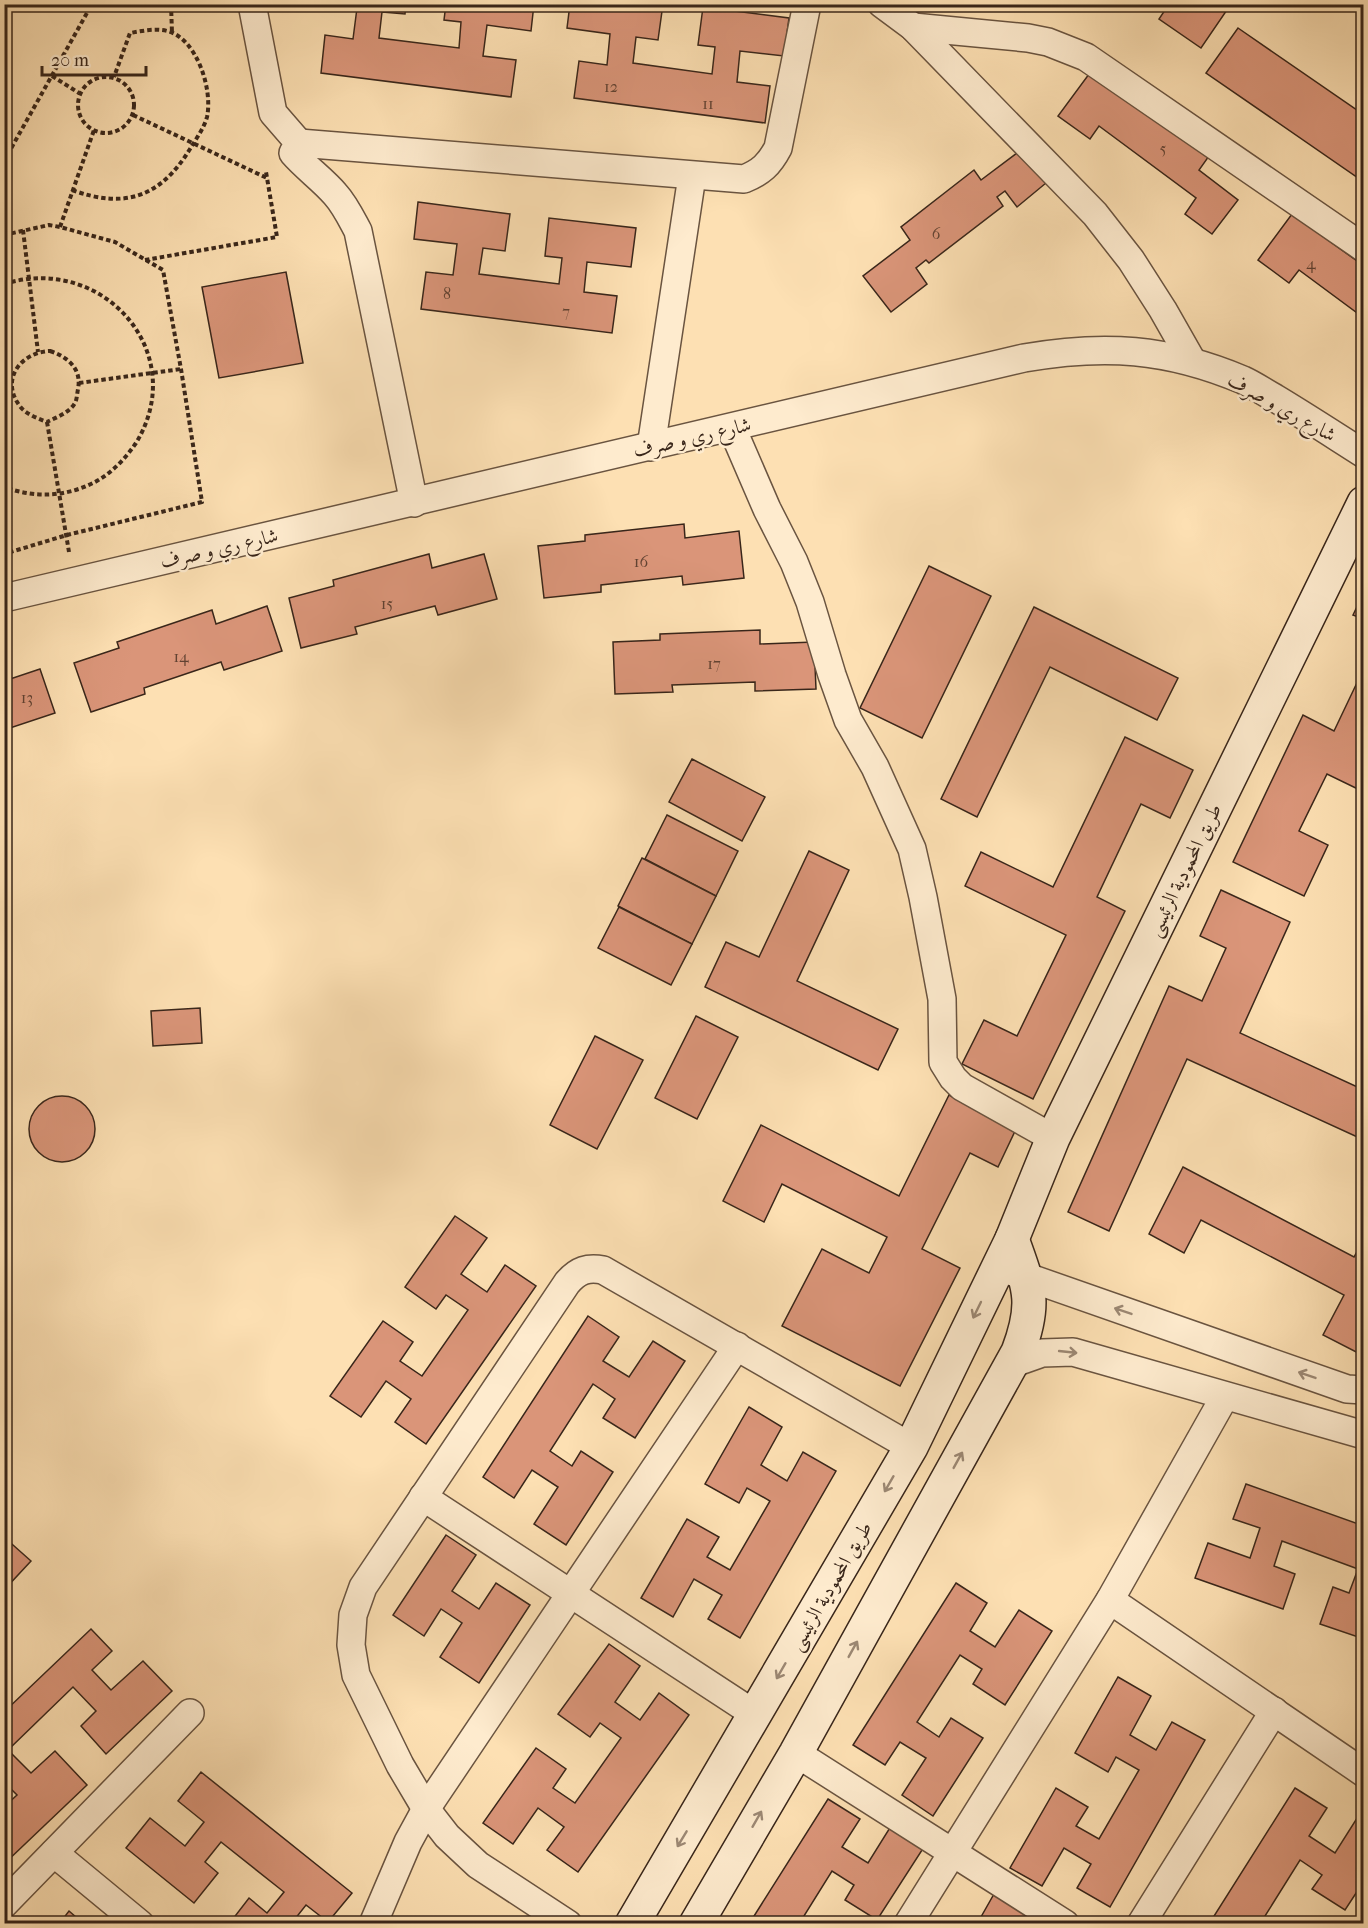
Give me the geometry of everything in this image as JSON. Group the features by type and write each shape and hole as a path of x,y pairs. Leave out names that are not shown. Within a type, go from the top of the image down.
{"street":[{"path":"252,4 273,113 299,143 744,179 759,173 771,162 778,148 807,4"},
{"path":"882,4 913,27 1095,214 1131,260 1192,362"},
{"path":"913,27 1028,38 1048,42 1086,57 1364,248"},
{"path":"299,143 293,153 335,194 348,211 358,231 414,503"},
{"path":"651,447 692,176"},
{"name":"شارع ري و صرف","path":"4,598 1024,358 1066,351 1108,349 1140,352 1192,362 1245,381 1364,454"},
{"path":"732,428 767,508 795,562 848,720 875,767 912,849 942,999 943,1062 953,1078 963,1087 1053,1138"},
{"name":"طريق المحمودية الرئيسى","path":"632,1923 911,1447 1012,1261 1053,1138 1364,503"},
{"path":"1012,1261 1347,1389 1364,1390"},
{"name":"طريق المحمودية الرئيسى","path":"696,1923 796,1753 1018,1352 1029,1322 1029,1291 1012,1261"},
{"path":"568,1923 478,1865 447,1836 426,1809 400,1765 368,1702 356,1675 351,1645 353,1615 363,1587 567,1283 583,1270 594,1268 603,1270 911,1447"},
{"path":"373,1923 408,1842 426,1809 737,1347"},
{"path":"1011,1364 1042,1353 1073,1352 1364,1435"},
{"path":"908,1923 1110,1600 1225,1396"},
{"path":"423,1497 756,1715"},
{"path":"1110,1600 1364,1773"},
{"path":"1141,1923 1274,1712"},
{"path":"4,1904 190,1713"},
{"path":"796,1753 1065,1923"},
{"path":"54,1853 140,1923"}],"path":[{"path":"4,161 92,4"},
{"path":"171,4 172,33"},
{"path":"72,190 93,198 112,200 139,195 155,188 179,166 194,143 207,116 208,94 197,57 189,46 168,31 152,30 130,33 114,77"},
{"path":"52,76 79,93"},
{"path":"114,77 131,92 133,115 128,124 119,131 108,134 87,127 78,107 79,93 93,80 114,77"},
{"path":"133,115 267,178"},
{"path":"60,227 94,130"},
{"path":"145,260 277,237 266,167"},
{"path":"4,235 49,225 60,227 115,242 163,270 202,502 66,535 4,554"},
{"path":"23,230 38,352"},
{"path":"4,284 28,277 50,277 72,281 91,288 110,300 138,332 147,352 152,394 141,434 130,452 99,480 80,489 60,494 38,495 4,487"},
{"path":"50,351 74,364 79,383 76,402 67,412 48,422 30,415 19,406 14,394 13,381 17,368 26,358 38,352 50,351"},
{"path":"79,383 181,369"},
{"path":"4,382 13,381"},
{"path":"48,422 74,582"}],"building":[{"path":"326,4 406,4 405,14 382,12 379,38 459,48 461,22 444,20 446,4 534,4 531,31 487,25 483,56 516,60 511,97 321,73 325,35 353,39 357,8"},
{"path":"570,4 663,4 658,40 636,37 633,63 712,74 715,47 698,45 703,7 789,18 784,56 740,51 737,82 770,86 765,123 574,98 579,61 607,65 610,34 567,28"},
{"path":"1169,4 1231,4 1201,48 1159,19"},
{"path":"1238,28 1364,115 1364,182 1206,73"},
{"path":"1092,70 1209,156 1199,170 1238,200 1212,234 1185,214 1196,198 1099,126 1090,139 1058,116"},
{"path":"1021,150 1046,183 1017,207 1005,191 997,197 1003,206 929,263 926,260 916,268 927,284 891,312 863,276 910,240 901,227 974,170 981,180"},
{"path":"418,202 510,214 505,251 483,248 479,274 559,284 562,258 545,256 549,218 636,228 631,267 587,262 584,292 617,296 612,333 421,309 426,272 453,275 457,244 414,239"},
{"path":"1292,214 1364,266 1364,318 1299,270 1289,283 1258,260"},
{"path":"286,272 303,363 219,378 202,287"},
{"path":"684,524 685,538 739,531 744,578 683,585 682,576 601,585 601,592 544,598 538,546 585,541 585,535"},
{"path":"429,554 432,568 484,554 497,599 438,615 435,606 355,627 357,634 301,648 289,598 334,586 333,580"},
{"path":"929,566 991,596 922,738 860,708"},
{"path":"1364,592 1364,619 1353,615"},
{"path":"267,606 282,651 224,670 221,662 144,688 145,694 91,712 74,663 119,648 117,642 212,610 216,624"},
{"path":"1034,607 1178,678 1157,720 1050,667 977,817 941,799"},
{"path":"760,630 760,644 814,642 816,689 755,691 755,682 672,685 673,692 615,694 613,642 660,640 660,634"},
{"path":"1364,668 1364,792 1327,774 1299,831 1328,845 1304,896 1233,862 1303,715 1334,731"},
{"path":"40,669 55,713 4,730 4,681"},
{"path":"1125,737 1193,770 1170,818 1141,804 1097,897 1125,911 1033,1099 962,1064 984,1020 1017,1036 1066,935 965,886 981,852 1053,887"},
{"path":"692,759 765,797 742,841 669,802"},
{"path":"667,815 738,851 716,896 645,859"},
{"path":"809,851 849,870 797,981 898,1029 878,1070 705,987 726,942 759,957"},
{"path":"642,858 716,896 692,944 618,906"},
{"path":"1221,890 1290,922 1240,1033 1364,1090 1364,1140 1187,1059 1109,1231 1068,1212 1169,986 1202,1001 1226,948 1200,936"},
{"path":"619,907 692,944 671,985 598,948"},
{"path":"200,1008 202,1043 153,1046 151,1011"},
{"path":"696,1016 738,1037 697,1119 655,1098"},
{"path":"595,1036 643,1060 597,1149 550,1125"},
{"path":"949,1095 1016,1129 998,1167 970,1153 922,1249 960,1268 900,1386 782,1326 822,1249 869,1273 887,1237 782,1184 764,1222 723,1201 761,1125 899,1196"},
{"path":"62,1096 74,1099 85,1106 92,1117 95,1129 92,1141 85,1152 74,1159 62,1162 50,1159 39,1152 32,1141 29,1129 32,1117 39,1106 50,1099"},
{"path":"1183,1167 1354,1257 1364,1239 1364,1356 1323,1335 1344,1295 1201,1220 1184,1253 1149,1234"},
{"path":"455,1216 487,1238 461,1274 487,1292 505,1265 536,1286 426,1444 395,1422 411,1399 386,1381 361,1417 330,1396 383,1321 413,1342 400,1361 422,1376 468,1310 446,1295 436,1309 405,1287"},
{"path":"588,1316 619,1337 603,1361 629,1377 653,1341 685,1361 635,1438 603,1418 615,1399 593,1384 550,1451 572,1466 581,1451 613,1472 566,1545 534,1524 558,1487 532,1470 514,1498 483,1477"},
{"path":"749,1407 782,1427 761,1465 787,1481 803,1452 836,1471 740,1638 708,1619 722,1595 694,1579 673,1617 641,1598 687,1519 719,1537 707,1557 730,1570 770,1501 747,1488 739,1503 705,1484"},
{"path":"1246,1484 1364,1526 1364,1639 1320,1624 1333,1587 1349,1593 1358,1569 1282,1541 1274,1566 1295,1574 1283,1609 1195,1578 1208,1543 1250,1558 1260,1528 1233,1519"},
{"path":"446,1535 476,1555 452,1591 479,1609 496,1583 530,1605 479,1683 440,1657 462,1623 441,1609 424,1636 393,1615"},
{"path":"4,1537 31,1561 4,1590"},
{"path":"956,1583 987,1603 970,1631 995,1647 1019,1610 1052,1631 1005,1705 973,1684 982,1669 960,1655 917,1722 939,1737 951,1718 983,1738 933,1816 902,1795 926,1758 900,1742 885,1765 853,1745"},
{"path":"91,1629 112,1651 92,1670 111,1690 143,1661 172,1691 106,1754 81,1726 96,1711 73,1687 8,1750 31,1773 55,1751 87,1785 4,1864 4,1807 17,1795 4,1782 4,1712"},
{"path":"609,1644 640,1666 615,1702 640,1720 659,1693 689,1715 578,1872 547,1850 564,1827 538,1808 513,1844 483,1823 536,1748 566,1769 553,1788 575,1803 621,1738 600,1723 590,1737 558,1714"},
{"path":"1118,1677 1151,1696 1130,1735 1156,1750 1172,1722 1205,1740 1110,1907 1077,1888 1091,1864 1064,1848 1042,1886 1010,1868 1056,1788 1088,1807 1076,1826 1099,1839 1139,1770 1116,1757 1108,1772 1075,1753"},
{"path":"201,1772 352,1893 328,1922 306,1905 291,1924 229,1924 249,1898 267,1913 284,1892 221,1842 205,1862 218,1873 194,1903 126,1848 150,1818 185,1846 204,1822 178,1801"},
{"path":"1295,1788 1327,1808 1309,1836 1335,1853 1359,1815 1364,1818 1364,1881 1345,1910 1312,1889 1322,1875 1300,1860 1260,1924 1209,1924"},
{"path":"828,1799 860,1819 842,1847 868,1863 891,1826 924,1847 877,1920 845,1900 854,1885 832,1871 799,1924 749,1924"},
{"path":"994,1894 1028,1914 1022,1924 977,1924"},
{"path":"69,1911 84,1924 59,1924"}]}
